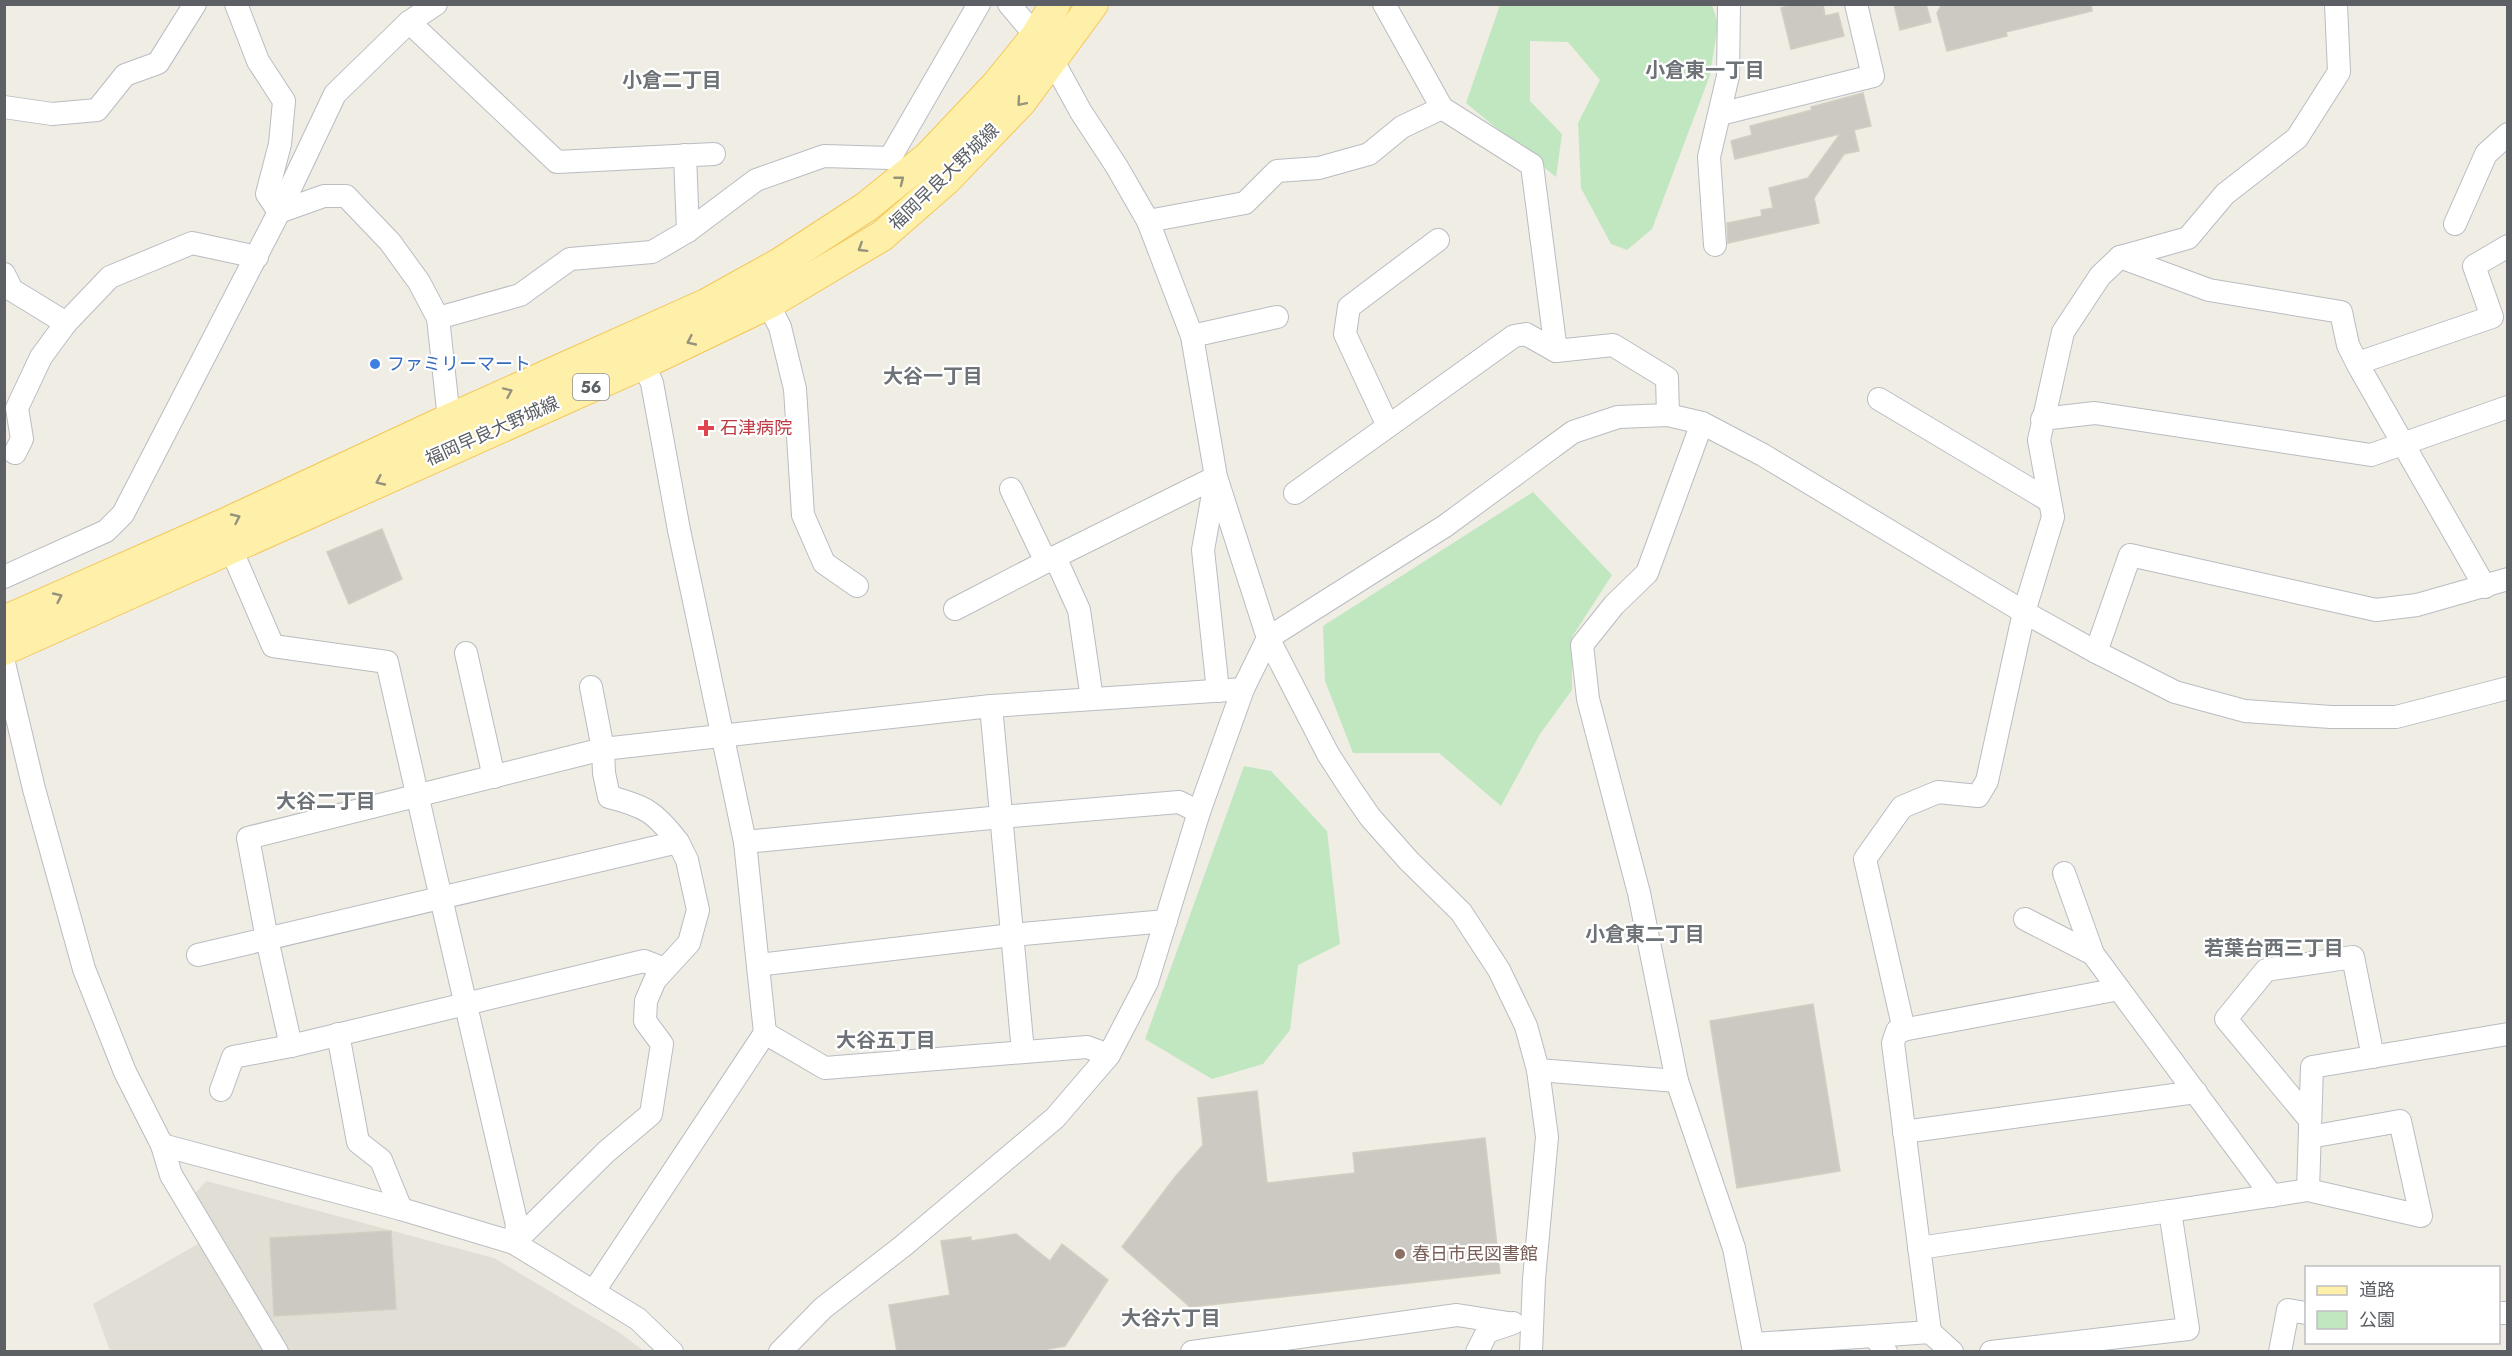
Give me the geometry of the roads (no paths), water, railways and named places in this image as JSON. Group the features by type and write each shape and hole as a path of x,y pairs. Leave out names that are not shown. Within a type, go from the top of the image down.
{"main road":[{"name":"福岡早良大野城線","path":"4,621 237,518 448,418 706,304 780,263 866,207 928,158 997,84 1036,36 1054,4"},
{"name":"福岡早良大野城線","path":"4,650 643,364 768,304 882,236 955,171 1021,102 1053,62 1093,4"}],"street":[{"path":"4,107 52,114 97,110 124,75 158,63 195,4"},
{"path":"236,4 258,61 284,101 280,144 267,194 279,212"},
{"path":"4,577 106,531 123,514 257,257 335,94 409,22 436,4"},
{"path":"438,318 520,295 570,259 652,252 688,231 756,180 824,156 890,158 979,4"},
{"path":"1009,4 1036,36 1053,62 1148,220 1192,336 1216,477 1268,638 1328,754 1370,817 1409,861 1461,912 1499,970 1526,1026 1538,1070 1547,1137 1531,1352"},
{"path":"1384,4 1442,108 1532,165 1556,351"},
{"path":"1714,245 1709,158 1728,76 1729,4"},
{"path":"1719,114 1873,76 1856,4"},
{"path":"1904,1030 1865,859 1902,807 1938,792 1978,796 1987,781 2024,612 2053,517 2039,440 2062,332 2100,276 2120,257 2188,238 2225,194 2297,138 2339,72 2336,4"},
{"path":"409,22 557,162 714,154"},
{"path":"1148,220 1245,203 1277,171 1319,168 1369,154 1402,127 1442,108"},
{"path":"2455,224 2486,154 2508,134"},
{"path":"685,155 688,231"},
{"path":"279,212 324,196 346,196 390,242 419,282 438,318 448,418 439,441 415,465"},
{"path":"1389,426 1345,334 1349,307 1438,240"},
{"path":"15,453 21,439 17,408 41,357 66,323 110,277 192,243 257,257"},
{"path":"2358,363 2493,317 2474,266 2508,246"},
{"path":"2120,257 2209,290 2341,312 2348,345 2485,587"},
{"path":"780,263 768,285 768,304 780,327 795,389 803,514 824,563 857,586"},
{"path":"4,274 12,290 66,323"},
{"path":"706,304 753,296 768,304"},
{"path":"1192,336 1277,317"},
{"path":"643,364 644,346 656,326"},
{"path":"1295,493 1514,336 1526,334 1556,351 1613,345 1667,378 1668,415"},
{"path":"575,362 620,353 633,354 643,364 652,384 679,530 745,842 765,1033 594,1291"},
{"path":"1880,399 2049,500"},
{"path":"2042,418 2095,413 2371,455 2508,407"},
{"path":"448,418 469,427 542,409"},
{"path":"780,1352 823,1308 903,1246 1055,1118 1109,1055 1147,982 1199,812 1243,689 1268,638 1445,526 1573,432 1618,417 1668,415 1702,423 1763,455 2024,612 2175,692 2245,711 2331,717 2396,717 2508,688"},
{"path":"1702,423 1647,573 1614,605 1582,645 1588,699 1638,893 1677,1081 1734,1248 1754,1348 1880,1344 1930,1332"},
{"path":"955,609 1216,477"},
{"path":"1216,477 1203,550 1218,691"},
{"path":"1011,489 1079,609 1092,699"},
{"path":"231,549 273,646 387,662 518,1225 514,1243"},
{"path":"2096,652 2130,555 2376,610 2417,605 2508,579"},
{"path":"466,653 494,777"},
{"path":"4,663 34,789 84,969 125,1072 162,1145 171,1175 277,1352"},
{"path":"514,1243 606,1152 651,1114 662,1044 645,1021 646,1001 655,980 689,943 698,910 687,860 678,842 658,817 631,803 609,797 604,773 603,749 591,687"},
{"path":"291,1046 267,939 248,838 603,749 991,705 1243,689"},
{"path":"991,705 1023,1052"},
{"path":"745,842 1179,802 1199,812"},
{"path":"198,955 678,842"},
{"path":"2064,873 2093,954 2272,1196"},
{"path":"2025,919 2093,954"},
{"path":"758,965 1012,935 1166,921"},
{"path":"2310,1128 2226,1019 2266,970 2353,957 2373,1057"},
{"path":"221,1090 232,1057 291,1046 466,1002 644,961 665,969"},
{"path":"1952,1352 1930,1332 1893,1043 1897,1031 2119,989"},
{"path":"765,1033 825,1068 1086,1047 1109,1055"},
{"path":"338,1034 358,1142 381,1160 401,1209"},
{"path":"2308,1190 2312,1068 2508,1034"},
{"path":"1538,1070 1677,1081"},
{"path":"1904,1132 2196,1092"},
{"path":"1919,1248 2308,1190 2421,1216 2400,1121 2310,1128"},
{"path":"162,1145 401,1209 514,1243 638,1319 672,1352"},
{"path":"1997,1351 2071,1347 2188,1329 2170,1211"},
{"path":"2280,1352 2288,1310 2305,1313"},
{"path":"1192,1352 1456,1314 1508,1323 1532,1323"},
{"path":"1477,1352 1487,1332 1508,1323"}],"place":[{"name":"ファミリーマート","path":"375,364"},
{"name":"石津病院","path":"706,428"},
{"name":"春日市民図書館","path":"1400,1254"}],"district":[{"name":"小倉東一丁目","path":"1705,70"},
{"name":"小倉二丁目","path":"672,80"},
{"name":"大谷一丁目","path":"933,376"},
{"name":"大谷二丁目","path":"326,801"},
{"name":"小倉東二丁目","path":"1645,934"},
{"name":"若葉台西三丁目","path":"2274,948"},
{"name":"大谷五丁目","path":"886,1040"},
{"name":"大谷六丁目","path":"1171,1318"}]}
